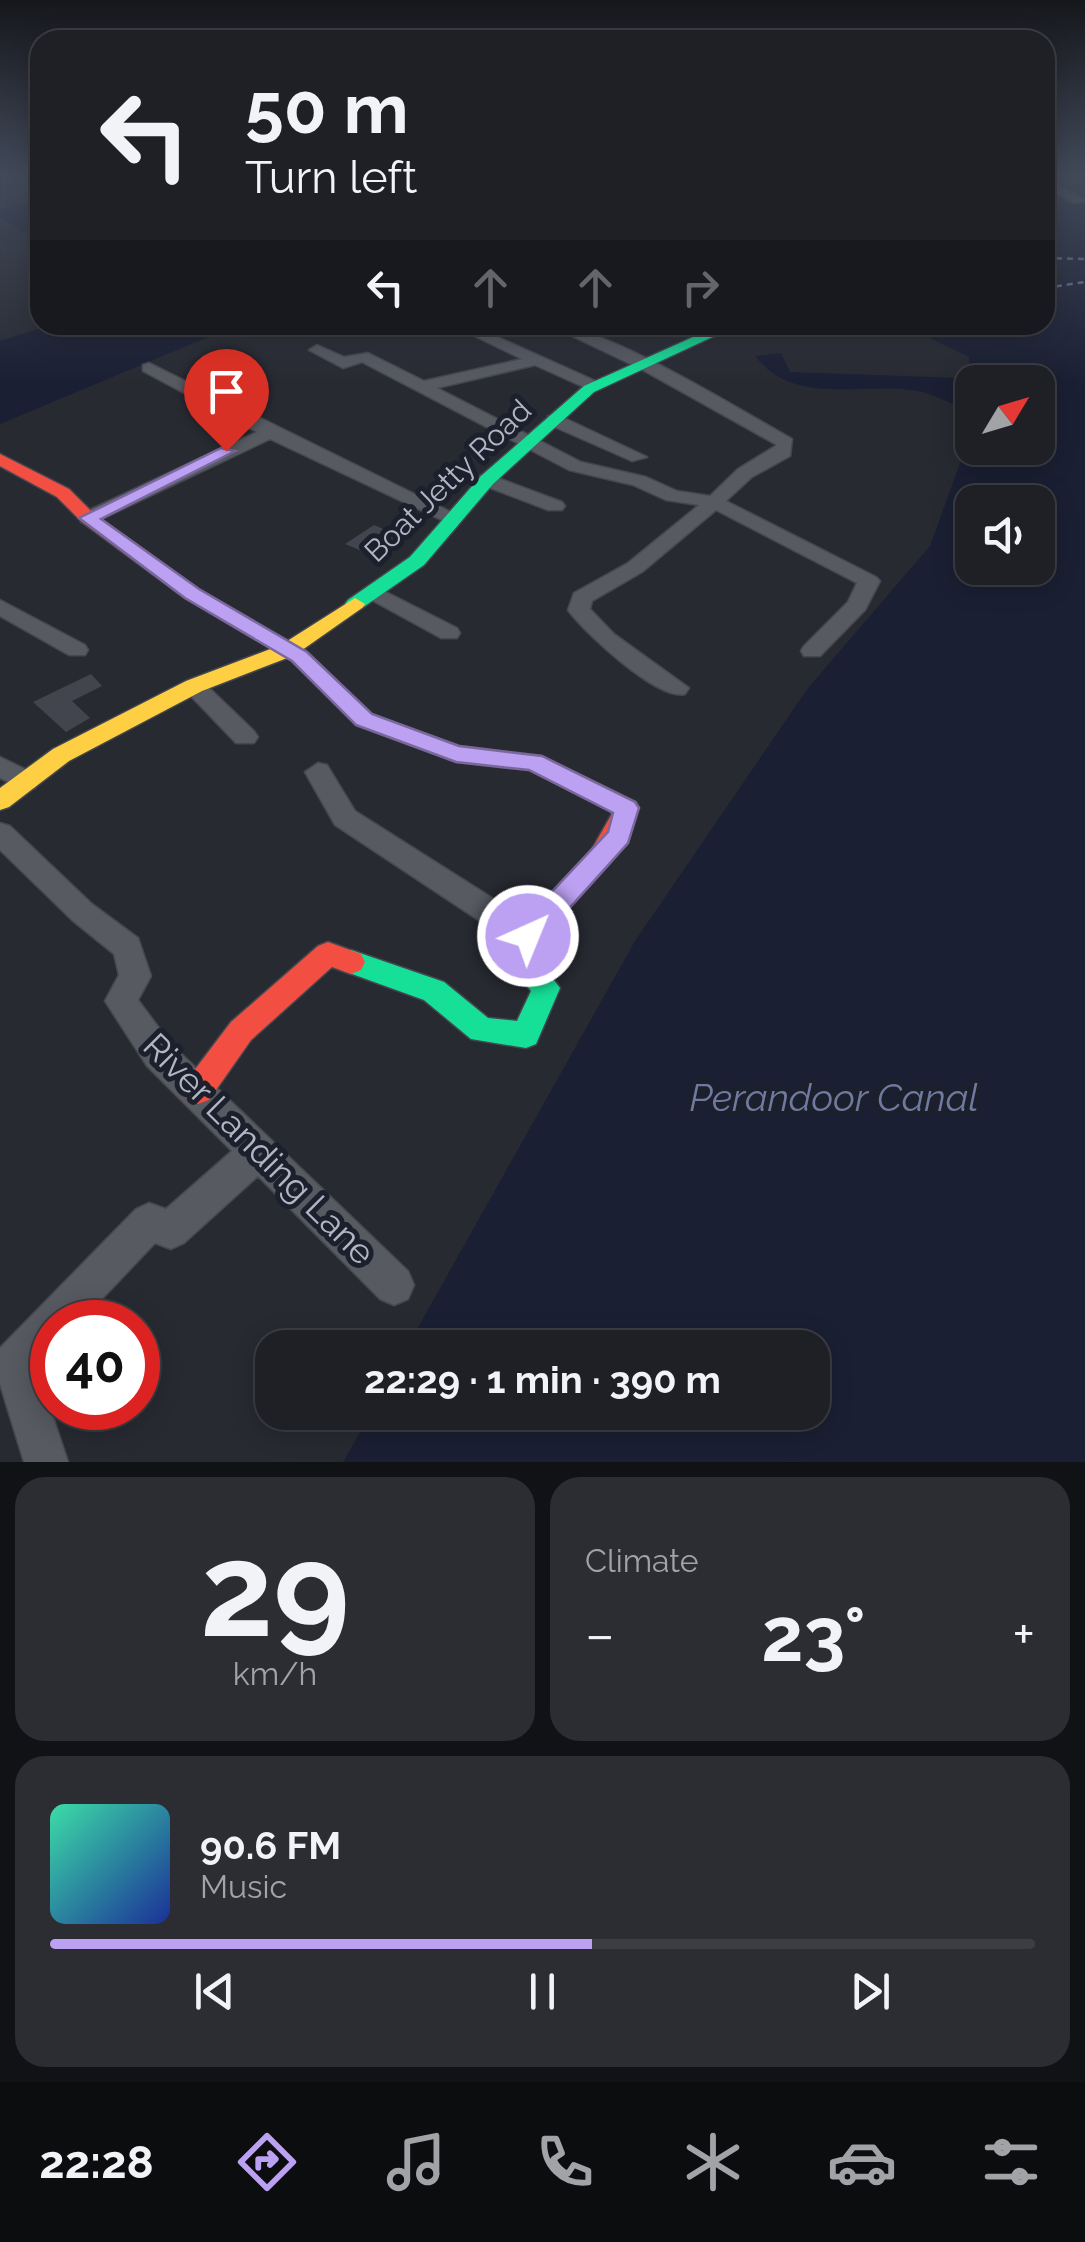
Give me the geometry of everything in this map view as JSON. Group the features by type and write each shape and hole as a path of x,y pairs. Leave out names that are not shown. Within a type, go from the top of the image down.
{"street":[{"path":"482,335 594,386"},
{"path":"578,335 647,366 786,443 784,452 745,472 666,545 608,586 582,598 580,610 606,639 677,688"},
{"name":"Boat Jetty Road","path":"0,801 61,755 194,686 288,650 376,593 417,561 486,480 594,386 647,366 705,335"},
{"path":"317,350 344,362 363,356 526,444 575,466 639,481 673,496 714,502 868,582 856,606 812,651"},
{"path":"422,387 474,373 505,371 536,359"},
{"path":"149,368 270,432 453,518"},
{"path":"554,420 638,457"},
{"path":"88,518 270,432"},
{"path":"0,458 64,493 88,518 192,594 288,650 364,720 456,754 533,762 627,808 619,836 528,936 520,959 546,988 526,1035 481,1030 434,991 328,954 241,1031 198,1090"},
{"path":"486,480 556,506"},
{"path":"376,593 449,633"},
{"path":"0,607 77,650"},
{"path":"194,686 244,737"},
{"path":"0,766 26,782"},
{"path":"318,772 345,818 528,936"},
{"name":"River Landing Lane","path":"0,833 46,879 127,947 134,976 121,1002 159,1054 394,1285"},
{"path":"75,1300 150,1222 170,1230 259,1151"},
{"path":"30,1347 14,1363 30,1412"},
{"path":"36,1430 46,1462"}],"water":[{"name":"Perandoor Canal","path":"1055,246 1085,246 1085,1462 343,1462 361,1430 830,1430 830,1330 417,1330 635,941 808,688 930,546 959,465 1055,465 1055,365 969,365 969,357 924,335 1055,335"},
{"path":"30,331 30,335 213,335 0,424 0,341"},
{"path":"781,353 790,372 955,378 955,405 917,391 809,387 771,372 755,356"}],"building":[{"path":"374,525 402,537 392,553 379,558 345,544"},
{"path":"91,674 102,686 72,701 90,718 66,732 33,702"}],"ferry route":[{"path":"1055,258 1085,259"},
{"path":"1055,286 1085,282"}],"traffic: fast":[{"path":"355,604 417,561 487,480 589,389 709,335"},
{"path":"351,962 434,991 481,1030 526,1035 546,988 520,959 543,919 601,856"}],"traffic: slow":[{"path":"0,801 61,755 194,686 288,650 355,604"}],"traffic: jam":[{"path":"0,459 63,493 88,518 192,594 299,656 364,720 457,754 533,762 627,808 601,856"},
{"path":"198,1090 241,1031 328,954 351,962"}],"route":[{"path":"226,451 88,518 192,594 300,656 364,720 456,754 533,762 627,808 619,836 528,936"}]}
